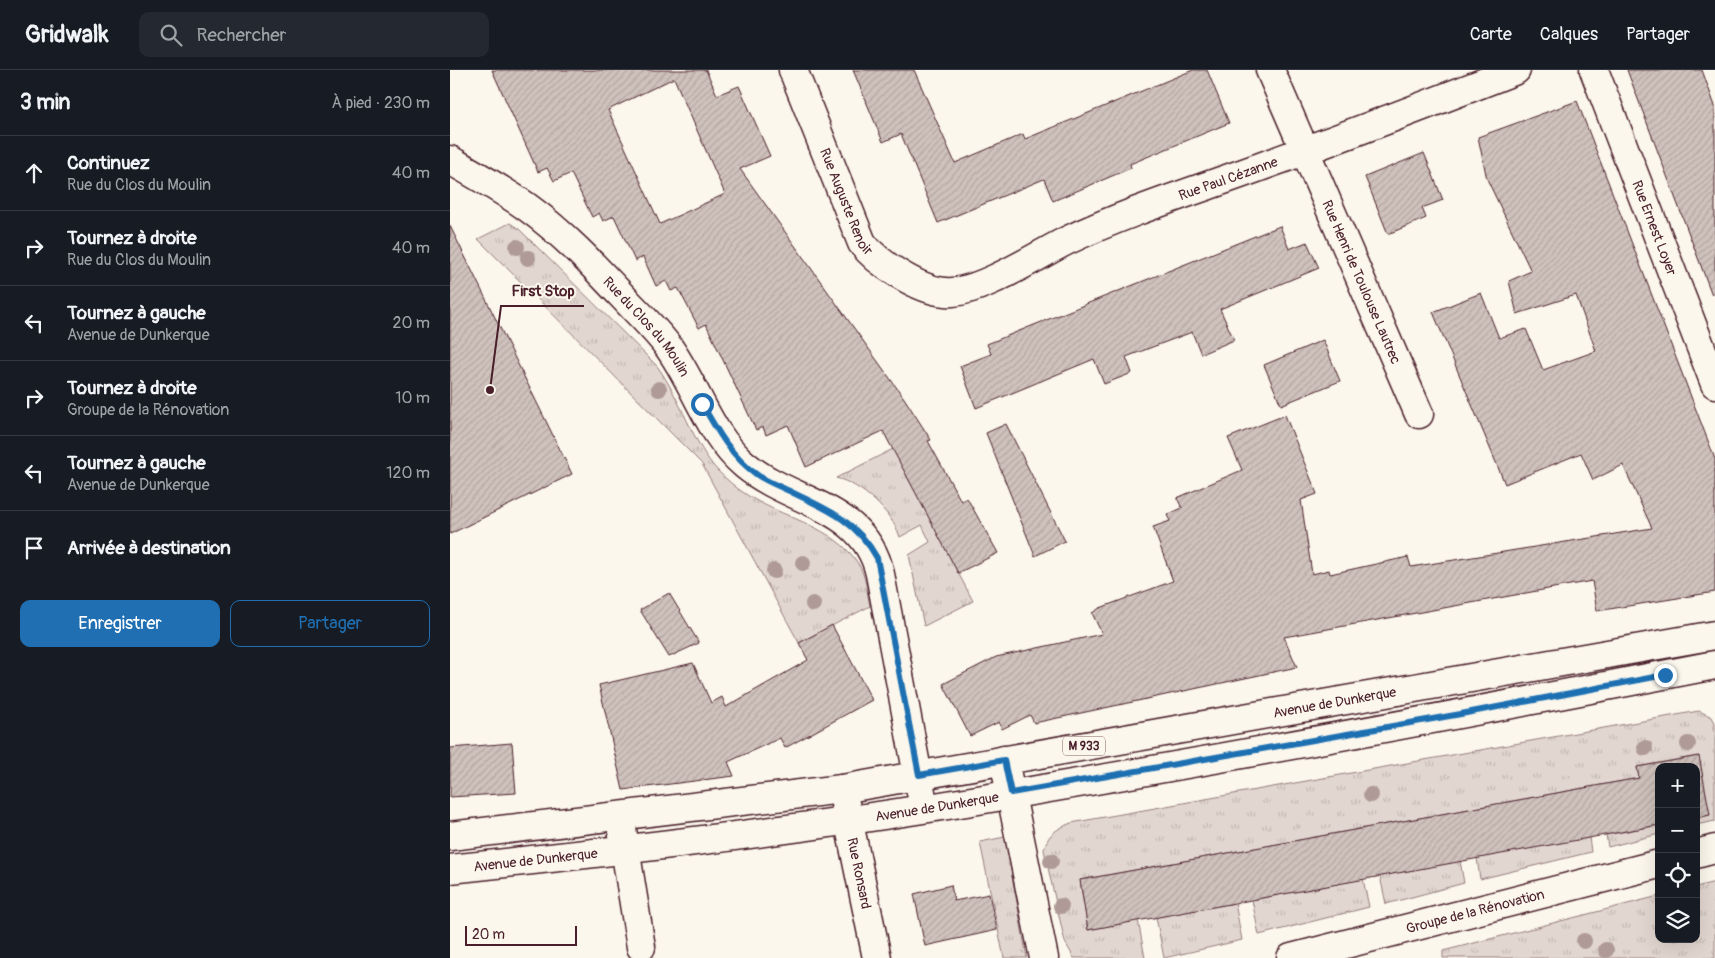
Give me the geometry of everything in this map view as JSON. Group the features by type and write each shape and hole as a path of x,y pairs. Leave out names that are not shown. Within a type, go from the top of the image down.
{"street":[{"name":"Rue Auguste Renoir","path":"793,70 862,243 872,256 887,267 945,292"},
{"name":"Rue Henri de Toulouse Lautrec","path":"1270,70 1419,414"},
{"name":"Rue Paul Cézanne","path":"945,292 964,290 982,285 1068,241 1109,223 1516,70"},
{"name":"Rue Ernest Loyer","path":"1594,70 1715,384"},
{"name":"Rue du Clos du Moulin","path":"450,160 526,206 548,223 594,267 667,345 726,444 740,461 757,475 845,520 868,543 877,558 924,808"},
{"name":"Avenue de Dunkerque","path":"450,836 842,789 1715,635"},
{"name":"Avenue de Dunkerque","path":"450,869 625,850 924,808 1461,714 1715,665"},
{"path":"1004,760 1044,958"},
{"name":"Rue Ronsard","path":"842,789 877,958"},
{"path":"620,817 641,947"},
{"path":"1700,853 1715,850"},
{"name":"Groupe de la Rénovation","path":"1291,958 1655,865"}],"green space":[{"path":"510,223 519,229 657,366 673,392 709,461 721,474 734,486 758,502 822,531 849,551 859,565 865,580 870,606 799,643 702,464 478,239"},
{"path":"893,449 973,601 924,626 909,555 930,542 922,525 900,537 890,518 874,500 855,486 836,478"},
{"path":"1699,711 1712,717 1715,723 1715,821 1700,824 1700,817 1709,815 1698,756 1637,767 1639,778 1080,880 1088,930 1138,920 1145,958 1074,958 1065,942 1044,850 1045,844 1053,833 1071,823"},
{"path":"1655,826 1655,835 1608,847 1606,835"},
{"path":"1005,837 1027,958 1004,958 980,842"},
{"path":"1589,837 1591,852 1480,879 1477,858"},
{"path":"1460,861 1464,883 1386,904 1380,876"},
{"path":"1363,879 1369,907 1259,935 1252,900"},
{"path":"1715,882 1715,958 1443,958 1443,951 1655,897 1655,943 1700,943 1700,886"},
{"path":"1235,903 1242,940 1164,958 1156,917"}],"building":[{"path":"492,70 706,70 717,95 739,86 770,156 740,169 904,398 931,440 928,441 961,501 967,498 998,553 958,573 883,431 806,467 788,425 766,435 763,427 756,430 706,324 699,328 678,288 671,291 666,281 656,286 643,257 635,261 614,216 603,221 599,213 592,217 571,173 554,181 547,168 538,172","holes":["674,78 725,194 660,224 608,110"]},
{"path":"853,70 914,70 955,163 1023,134 1025,139 1193,70 1207,70 1229,123 1130,164 1131,168 1053,201 1044,179 938,223 901,134 883,142"},
{"path":"1627,70 1702,70 1715,106 1715,294 1712,295"},
{"path":"1577,101 1715,459 1715,592 1597,611 1592,581 1284,637 1297,667 1034,723 1030,715 1002,729 999,722 970,736 943,684 996,657 1102,634 1092,613 1100,608 1173,581 1153,527 1170,521 1167,515 1182,508 1177,498 1242,470 1228,438 1285,415 1317,494 1301,500 1312,574 1329,570 1330,574 1408,557 1411,567 1652,528 1623,465 1593,480 1581,453 1505,484 1433,312 1481,293 1499,338 1526,329 1543,370 1596,351 1576,295 1517,314 1509,281 1531,271 1487,179 1478,137"},
{"path":"1424,153 1443,200 1422,208 1426,218 1388,234 1365,177"},
{"path":"450,226 572,474 450,534"},
{"path":"1280,226 1289,249 1307,242 1319,268 1220,309 1234,340 1201,354 1192,332 1126,357 1132,373 1104,384 1094,359 976,408 960,366 991,354 987,344"},
{"path":"1323,340 1340,381 1281,405 1264,365"},
{"path":"1006,424 1065,541 1035,556 986,433"},
{"path":"669,593 699,643 669,657 640,610"},
{"path":"832,625 872,700 785,748 780,738 728,762 734,776 623,790 599,685 693,663 711,703 722,697 726,707 808,660 799,643"},
{"path":"512,743 516,793 450,797 450,748"},
{"path":"1699,756 1710,815 1700,817 1700,763 1660,763"},
{"path":"1655,764 1655,826 1088,930 1080,880 1639,778 1637,767"},
{"path":"951,885 954,901 989,894 997,930 925,946 914,894"}],"place":[{"name":"First Stop","path":"490,390"}],"route":[{"path":"702,404 726,444 740,461 757,475 845,520 859,531 877,558 919,775 1004,760 1011,793 1461,714 1665,675"}]}
